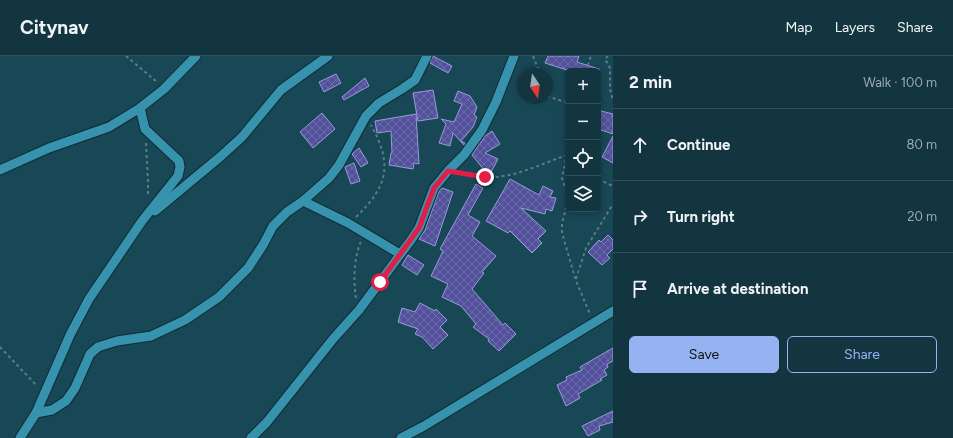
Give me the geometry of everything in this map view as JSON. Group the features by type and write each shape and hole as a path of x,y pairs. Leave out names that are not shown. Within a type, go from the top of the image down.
{"street":[{"path":"0,170 49,148 109,127 140,108 164,89 196,56"},
{"path":"142,221 242,137 281,90 328,56"},
{"path":"36,413 52,410 66,401 75,388 90,354 98,347 117,340 151,336 185,320 219,297 248,268 264,245 273,226 287,212 303,201 329,178 339,165 366,116 379,103 415,80 428,56"},
{"path":"251,438 267,422 324,350 359,310 419,228 434,188 464,155 482,130 496,102 514,56"},
{"path":"20,438 36,413 88,299 142,221 178,176 180,168 179,161 145,129 140,108"},
{"path":"303,201 364,232 400,254"},
{"path":"401,438 424,426 526,363 594,324 613,311"}],"path":[{"path":"126,56 164,89"},
{"path":"533,56 538,68"},
{"path":"587,68 591,56"},
{"path":"608,56 605,59 610,68 610,90 613,100"},
{"path":"553,98 565,102"},
{"path":"348,224 368,205 384,178 385,164 381,146 366,116"},
{"path":"145,129 148,182 147,201"},
{"path":"448,171 485,177 500,176 519,172 565,156"},
{"path":"565,162 562,178 568,194 562,233 576,281 594,324"},
{"path":"601,180 613,186"},
{"path":"576,281 586,248 613,204"},
{"path":"359,310 354,277 358,248 364,232"},
{"path":"0,347 45,394"}],"building":[{"path":"433,56 452,66 448,73 430,63"},
{"path":"548,56 579,56 577,62 596,68 565,68 565,69 545,63"},
{"path":"336,74 341,83 324,92 319,82"},
{"path":"365,78 369,86 344,100 342,97"},
{"path":"433,90 438,118 418,121 413,93"},
{"path":"458,91 470,96 477,107 474,115 477,117 473,127 461,141 465,143 464,145 453,133 450,146 439,143 446,124 441,119 454,122 462,104 454,101"},
{"path":"601,111 613,114 613,134 601,130"},
{"path":"322,113 335,129 313,148 300,132"},
{"path":"416,114 419,164 414,163 413,169 389,165 392,153 391,131 377,133 375,121"},
{"path":"492,131 500,144 485,153 498,159 489,176 472,155 485,136"},
{"path":"613,136 613,163 602,157"},
{"path":"359,148 368,163 361,167 352,154"},
{"path":"354,163 360,181 351,184 345,167"},
{"path":"510,179 539,195 543,186 553,191 550,197 556,198 552,211 546,209 545,214 521,208 546,231 538,239 542,243 532,253 510,231 508,233 486,221"},
{"path":"476,184 483,188 468,215 480,222 472,236 496,256 482,272 484,273 472,289 503,325 505,323 516,334 499,351 488,341 489,339 473,327 476,324 461,306 442,297 448,284 431,276 443,251 440,249"},
{"path":"442,188 453,192 435,246 419,239 425,230 439,191"},
{"path":"608,235 613,240 613,249 607,255 610,258 602,265 588,252 599,240 601,242"},
{"path":"408,255 424,265 417,275 402,265"},
{"path":"420,303 435,311 436,309 447,320 440,327 448,335 433,349 422,337 415,334 418,329 398,322 402,308 415,312"},
{"path":"613,348 613,361 607,364 608,367 604,370 607,375 600,379 602,380 578,394 580,398 566,406 557,385 567,380 566,377 582,370 580,367"},
{"path":"613,411 613,422 599,426 600,430 588,436 582,426"}],"route":[{"path":"380,282 419,228 434,188 448,171 485,177"}]}
